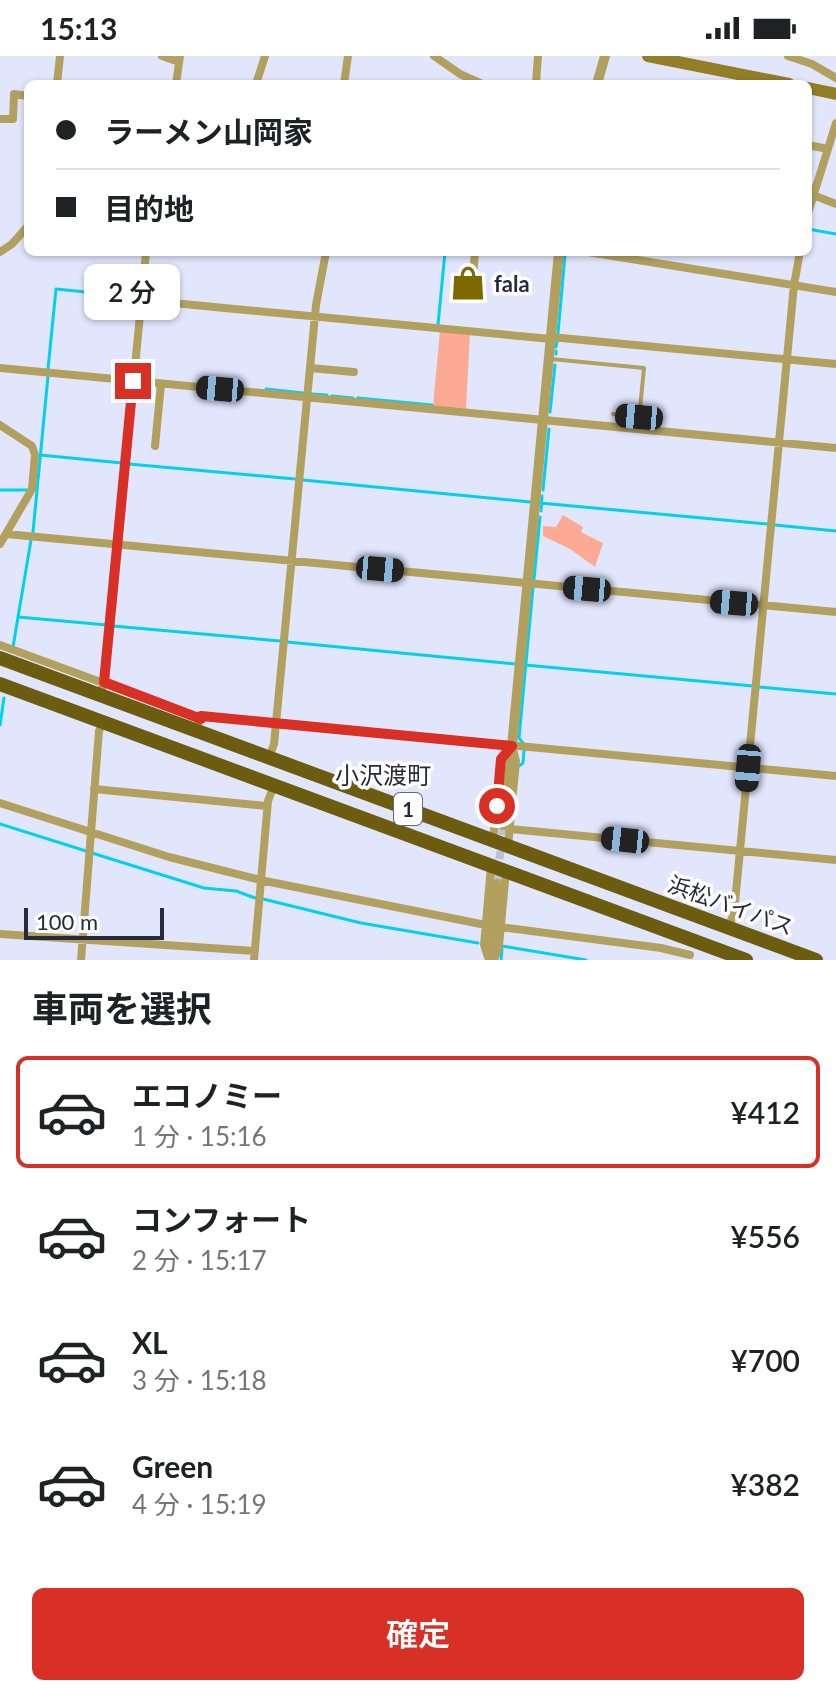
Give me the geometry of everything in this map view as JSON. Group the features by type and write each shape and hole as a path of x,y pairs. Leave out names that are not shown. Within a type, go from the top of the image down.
{"highway":[{"name":"浜松バイパス","path":"0,658 22,659 86,682 198,725 269,758 816,960"},
{"path":"0,676 83,715"},
{"name":"1","path":"0,684 491,866 502,877 736,958"}],"main road":[{"path":"648,56 769,80"},
{"path":"812,89 836,94"}],"street":[{"path":"57,80 60,56"},
{"path":"162,56 179,59 176,80"},
{"path":"257,80 265,56"},
{"path":"345,80 348,56"},
{"path":"434,56 473,80"},
{"path":"536,80 538,56"},
{"path":"598,80 605,56"},
{"path":"788,56 814,60 836,78"},
{"path":"0,119 13,119 14,94 24,95"},
{"path":"812,191 836,123"},
{"path":"812,146 828,149"},
{"path":"812,194 836,204"},
{"path":"0,252 24,230"},
{"path":"101,688 146,256"},
{"path":"269,758 274,744 315,317 325,256"},
{"path":"473,276 475,256"},
{"path":"508,846 506,828 512,746 559,256"},
{"path":"613,256 836,292"},
{"path":"728,928 734,913 799,256"},
{"path":"141,300 836,364"},
{"path":"0,368 836,448"},
{"path":"310,368 354,372"},
{"path":"155,446 161,384"},
{"path":"0,425 32,446 35,455 32,489 0,544"},
{"path":"6,534 836,612"},
{"path":"0,645 22,659"},
{"path":"198,725 201,716 836,776"},
{"path":"81,960 99,731 103,722"},
{"path":"493,841 501,759 512,746"},
{"path":"0,934 238,950 254,956 267,806 274,785"},
{"path":"94,789 267,806"},
{"path":"0,803 90,834 260,880 486,925"},
{"path":"506,828 836,860"},
{"path":"491,866 484,945 491,960"},
{"path":"491,960 499,946 502,877"},
{"path":"491,960 502,877"},
{"path":"501,927 661,948 690,955"}],"lane":[{"path":"549,359 644,368 638,429"},
{"path":"613,414 639,417"},
{"path":"237,960 238,950"}],"shaded area":[{"path":"440,331 470,333 466,409 433,406"},
{"path":"563,515 583,527 581,532 603,543 595,567 570,549 543,536 543,526 556,527"}],"waterway":[{"path":"812,230 836,234"},
{"path":"438,325 445,256"},
{"path":"558,333 565,256"},
{"path":"48,369 56,289 136,297"},
{"path":"556,347 557,342"},
{"path":"550,412 555,365"},
{"path":"33,532 48,376"},
{"path":"266,389 303,393"},
{"path":"311,394 327,395"},
{"path":"332,396 353,398"},
{"path":"358,398 432,405"},
{"path":"543,490 549,429"},
{"path":"40,455 122,463"},
{"path":"129,464 295,479"},
{"path":"303,480 530,502"},
{"path":"0,490 28,490"},
{"path":"541,511 542,496"},
{"path":"540,503 768,524"},
{"path":"534,579 540,517"},
{"path":"775,525 836,531"},
{"path":"13,647 31,540"},
{"path":"523,743 519,738 533,587"},
{"path":"18,617 107,625"},
{"path":"113,626 280,641"},
{"path":"287,642 515,664"},
{"path":"525,665 753,686"},
{"path":"758,687 836,694"},
{"path":"0,725 4,698"},
{"path":"519,766 523,763 524,751"},
{"path":"0,824 86,851"},
{"path":"92,853 204,888 236,891 255,898"},
{"path":"263,899 361,923 478,943"},
{"path":"502,946 586,960"},
{"path":"501,960 502,949"}],"tunnel":[{"path":"497,883 503,826"}],"place":[{"name":"fala","path":"468,283"}],"district":[{"name":"小沢渡町","path":"383,774"}],"route":[{"path":"133,381 104,682 201,719 201,716 512,746 501,759 497,806"}]}
